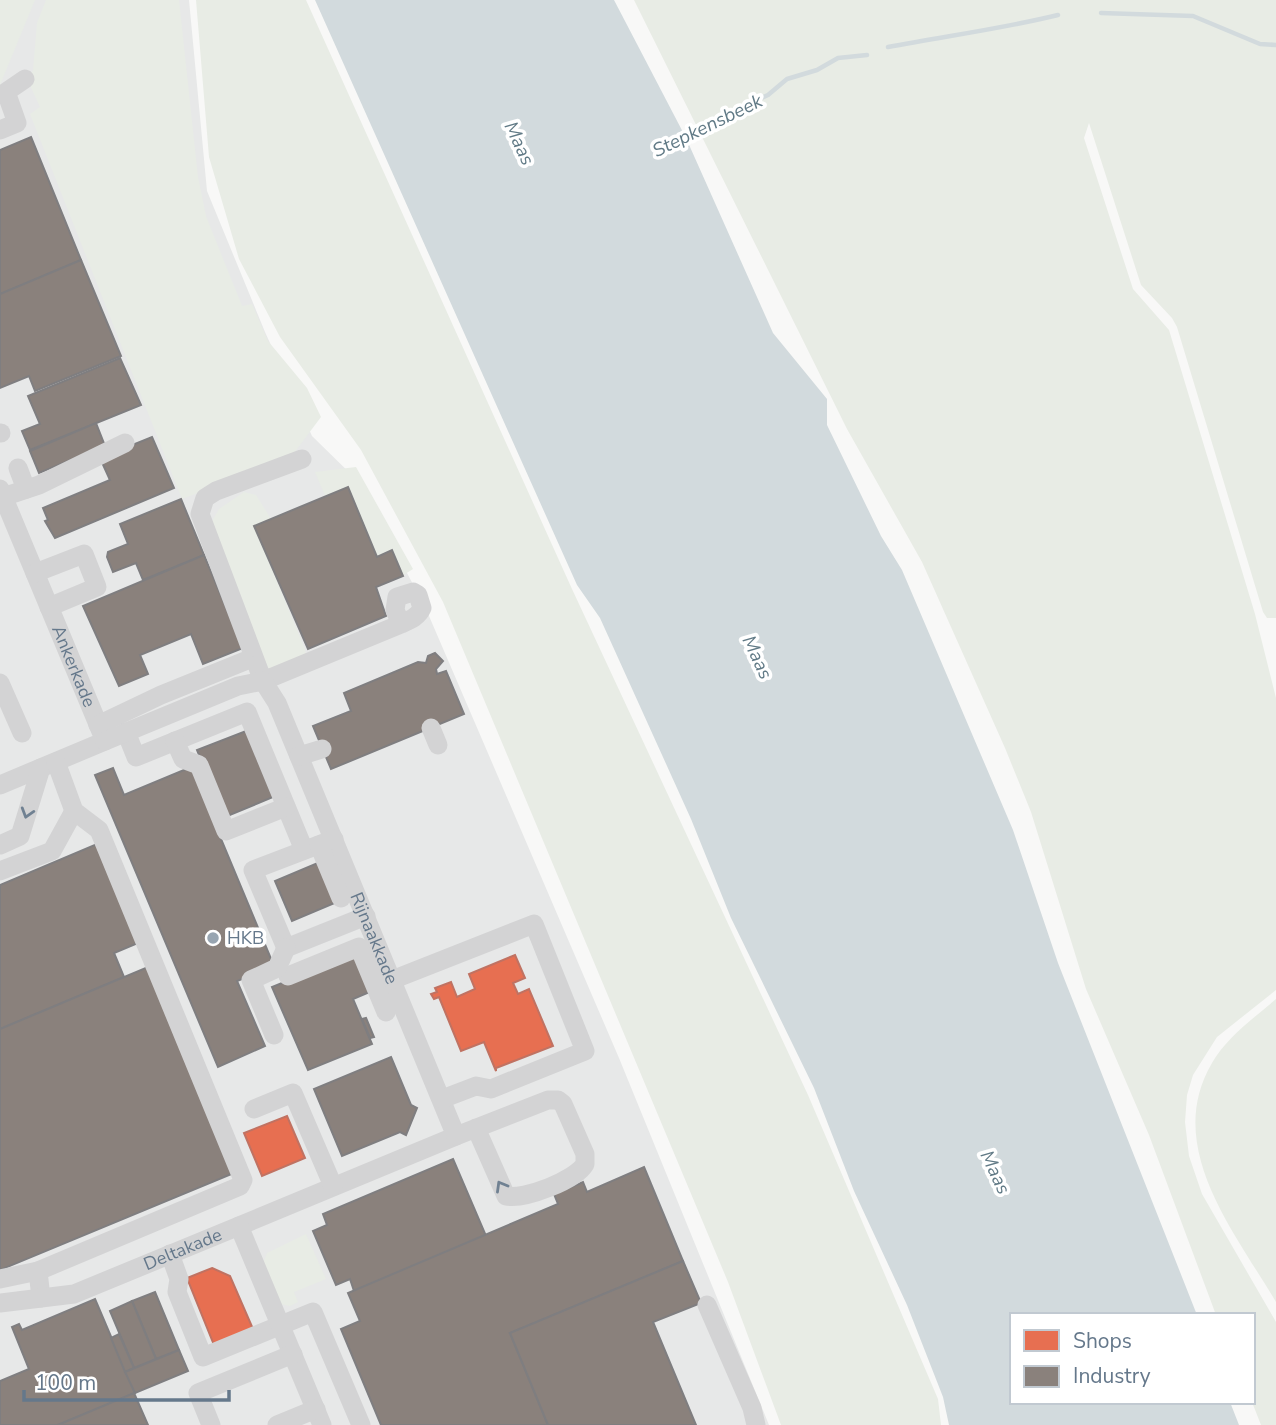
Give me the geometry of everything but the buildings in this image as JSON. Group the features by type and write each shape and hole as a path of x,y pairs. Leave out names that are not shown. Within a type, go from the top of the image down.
{"street":[{"path":"0,130 17,123 6,92 25,79"},
{"path":"3,502 125,443"},
{"name":"Rijnaakkade","path":"302,459 216,491 205,498 200,514 263,681 277,703 309,781 319,845 366,916 392,980 386,1012 442,1099 456,1136"},
{"path":"18,468 26,489"},
{"name":"Ankerkade","path":"3,502 101,733"},
{"path":"35,573 84,554 97,587 49,607"},
{"path":"101,733 126,732 238,686 263,681 401,624"},
{"path":"0,785 48,765 160,695 245,661"},
{"path":"0,683 22,733"},
{"path":"126,732 136,757 247,712 283,800 319,845 341,898"},
{"path":"175,741 183,759 198,765 226,831 283,800 309,781"},
{"path":"299,756 322,749"},
{"path":"0,1279 37,1271 240,1186 243,1180 99,830 75,811 48,765"},
{"path":"0,845 20,836 48,765"},
{"path":"0,871 52,852 75,811"},
{"path":"286,948 253,870 319,845"},
{"path":"274,1035 251,980 277,968 286,948 366,916"},
{"path":"392,980 534,924 585,1051 491,1089 476,1086 442,1099"},
{"path":"288,976 359,947 386,1012"},
{"path":"254,1109 293,1093 333,1186"},
{"path":"239,1226 333,1186 476,1128 548,1100 558,1100 563,1104 585,1154 585,1164 574,1176 537,1191 516,1199 506,1196 476,1128"},
{"name":"Deltakade","path":"0,1303 74,1294 239,1226 319,1417"},
{"path":"170,1254 179,1279 177,1292 203,1357 313,1311 361,1425"},
{"path":"37,1271 41,1298"},
{"path":"707,1305 754,1417"},
{"path":"211,1425 198,1393 293,1354"},
{"path":"277,1425 319,1417"}],"shaded area":[{"path":"0,0 189,0 207,191 265,332 312,436 359,482 426,609 619,1058 769,1425 0,1425"},
{"path":"0,0 35,0 0,85"},
{"path":"46,0 179,0 198,177 206,216 242,306 252,304 268,341 307,388 321,417 291,457 182,499 30,114 40,107 28,81 33,70 37,23"},
{"path":"196,0 306,0 572,589 808,1095 938,1399 941,1425 781,1425 728,1282 443,602 361,450 280,337 239,259 209,157"},
{"path":"634,0 1276,0 1276,618 1267,618 1263,612 1177,327 1141,285 1089,123 1084,138 1133,289 1169,330 1255,614 1276,698 1276,990 1217,1037 1193,1075 1187,1095 1185,1122 1189,1156 1202,1194 1276,1322 1276,1425 1261,1425 1253,1404 1255,1404 1255,1313 1215,1313 1149,1135 1086,989 1031,812 1005,748 922,562 847,429"},
{"path":"356,467 413,569 402,576 391,550 375,557 346,488 325,496 315,472"},
{"path":"244,492 256,495 271,519 254,526 305,649 306,656 273,668 268,668 210,525 219,509"},
{"path":"1276,999 1276,1302 1224,1217 1210,1187 1200,1156 1195,1125 1199,1094 1212,1063 1233,1036"},
{"path":"306,1234 326,1279 294,1292 298,1302 290,1306 281,1304 263,1263 267,1253"}],"water":[{"name":"Maas","path":"315,0 614,0 686,138 773,333 827,399 827,425 881,536 902,570 1013,830 1058,963 1196,1313 1010,1313 1010,1404 1231,1404 1239,1425 949,1425 943,1397 907,1305 854,1191 814,1088 731,918 691,819 600,618 577,585"}],"waterway":[{"name":"Stepkensbeek","path":"1101,13 1193,16 1260,44 1276,45"},
{"name":"Stepkensbeek","path":"888,47 1058,15"},
{"name":"Stepkensbeek","path":"682,136 768,95 787,79 817,70 838,58 867,55"}],"place":[{"name":"HKB","path":"213,938"}]}
